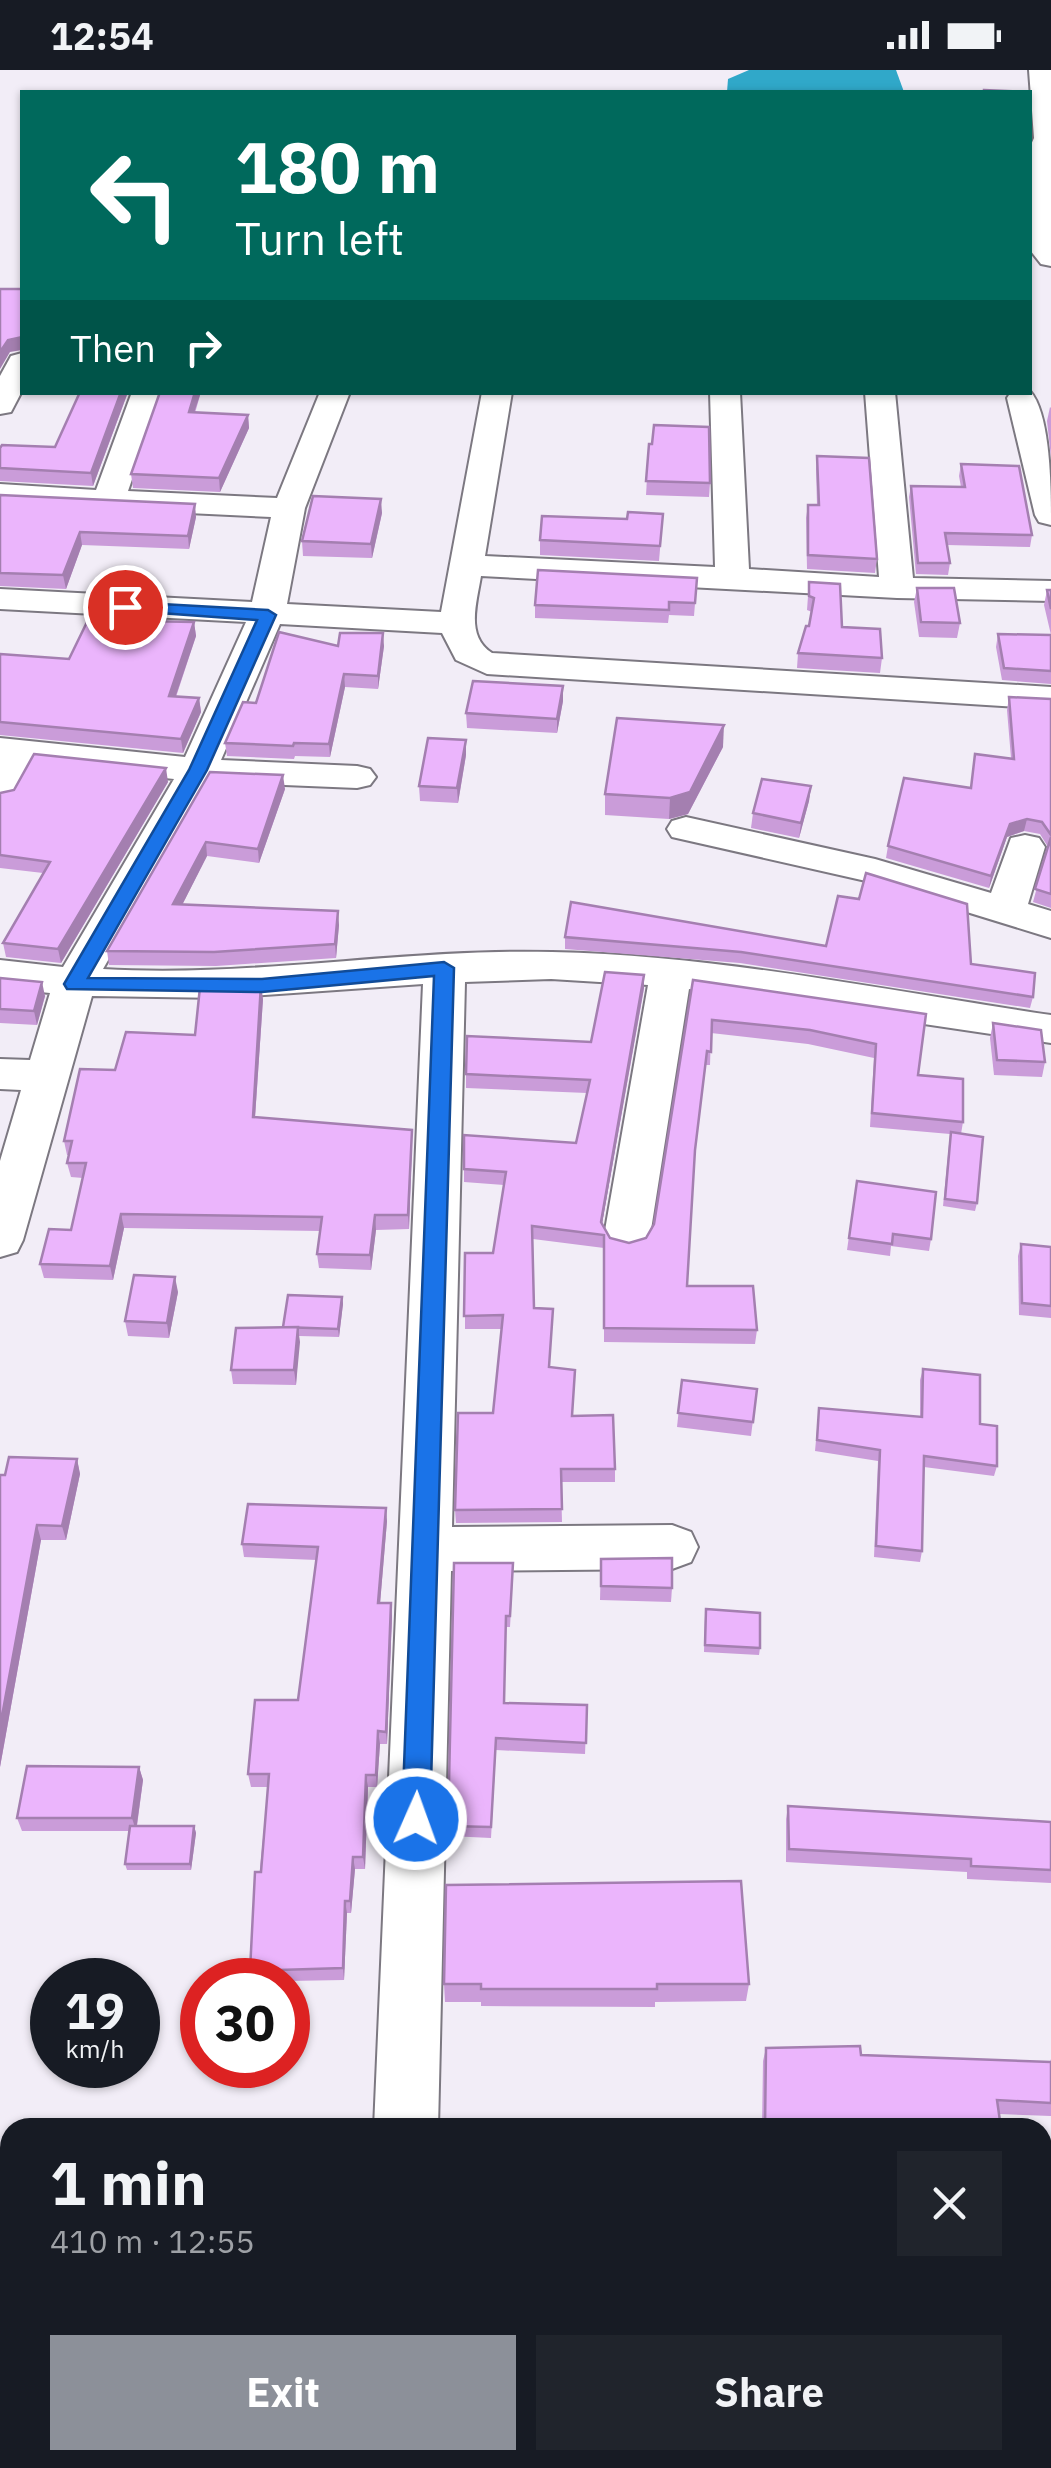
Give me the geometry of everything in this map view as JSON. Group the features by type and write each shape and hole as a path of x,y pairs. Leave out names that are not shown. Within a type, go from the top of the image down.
{"street":[{"path":"1041,70 1047,138 1038,157 1042,248 1051,258"},
{"path":"0,405 20,366"},
{"path":"109,500 146,395"},
{"path":"2,1222 50,1076 74,984 198,770 268,615 289,508 333,395"},
{"path":"497,395 456,623 465,653 486,663 1051,698"},
{"path":"725,395 732,578"},
{"path":"880,395 897,588"},
{"path":"1022,398 1051,515"},
{"path":"0,494 289,508"},
{"path":"469,565 897,588 1051,591"},
{"path":"0,599 456,623"},
{"path":"0,794 12,750 198,770 357,777"},
{"path":"686,829 857,867 1051,925"},
{"path":"1006,910 1025,846"},
{"path":"0,974 74,984 262,985 444,968 551,965 671,973 1051,1030"},
{"path":"406,2118 444,968"},
{"path":"627,1236 671,973"},
{"path":"0,1074 50,1076"},
{"path":"425,1548 672,1547"}],"water":[{"path":"749,70 896,70 903,90 727,90 728,79"}],"building":[{"path":"0,289 20,289 20,337 8,340 0,352"},
{"path":"79,395 120,395 91,473 0,468 2,445 55,447"},
{"path":"159,395 194,395 189,412 248,415 219,478 131,474"},
{"path":"654,425 709,427 710,483 646,481"},
{"path":"817,456 869,458 877,559 808,555 808,505 819,505"},
{"path":"961,464 1019,466 1032,535 945,533 950,563 918,563 911,486 965,487"},
{"path":"0,495 195,504 188,536 80,532 63,575 0,573"},
{"path":"313,496 381,499 371,544 302,541"},
{"path":"628,512 663,514 660,546 540,540 542,516 627,519"},
{"path":"538,570 697,578 695,603 669,602 669,610 535,605"},
{"path":"809,582 840,584 842,627 880,629 882,658 798,653 809,626 814,598 809,596"},
{"path":"917,588 954,588 960,623 921,622"},
{"path":"88,620 194,622 169,696 199,698 181,739 0,722 0,654 69,659"},
{"path":"279,632 338,646 340,633 383,633 378,676 344,674 329,744 225,743 243,702 256,703"},
{"path":"998,634 1051,635 1051,671 1004,668"},
{"path":"473,681 563,686 557,719 466,713"},
{"path":"1009,697 1051,699 1051,835 1042,822 1027,819 1010,824 991,876 888,846 904,778 971,788 975,754 1014,759"},
{"path":"617,718 724,725 690,792 670,798 605,794"},
{"path":"428,738 466,740 457,788 419,786"},
{"path":"34,754 166,768 58,949 3,943 50,862 0,855 0,793 14,790"},
{"path":"210,772 283,775 258,849 206,842 173,904 338,911 335,944 214,952 107,951"},
{"path":"762,779 811,786 801,823 753,813"},
{"path":"1051,837 1051,894 1035,889"},
{"path":"866,873 967,904 971,964 1035,973 1033,997 741,952 565,937 571,902 826,946 838,896 859,899"},
{"path":"605,972 644,975 601,1222 610,1238 629,1243 646,1238 654,1224 693,980 926,1014 918,1075 963,1079 963,1122 872,1113 876,1044 810,1030 712,1020 711,1052 707,1051 695,1150 687,1286 753,1286 757,1330 604,1328 604,1235 532,1226 534,1308 553,1309 549,1367 575,1370 572,1416 613,1415 615,1469 561,1469 562,1509 455,1510 458,1413 493,1413 503,1315 464,1316 465,1253 493,1253 506,1172 464,1169 464,1135 576,1143 590,1080 466,1074 467,1036 591,1042"},
{"path":"0,978 42,982 34,1011 0,1009"},
{"path":"261,984 253,1117 412,1130 408,1215 375,1215 370,1255 317,1254 322,1217 121,1214 110,1266 40,1264 49,1229 71,1230 86,1163 67,1163 72,1141 64,1141 80,1069 115,1070 126,1032 195,1035 200,987"},
{"path":"993,1023 1041,1030 1045,1062 997,1060"},
{"path":"951,1132 983,1137 977,1203 945,1199"},
{"path":"857,1181 936,1192 931,1239 893,1234 892,1244 849,1238"},
{"path":"1021,1244 1051,1247 1051,1306 1022,1303"},
{"path":"134,1275 175,1277 167,1323 125,1321"},
{"path":"288,1295 342,1297 338,1329 283,1327"},
{"path":"298,1327 294,1370 231,1370 236,1328"},
{"path":"923,1369 980,1375 980,1424 997,1426 997,1466 924,1456 922,1551 876,1546 880,1450 817,1440 819,1408 922,1417"},
{"path":"682,1380 757,1389 753,1422 678,1413"},
{"path":"9,1457 77,1459 62,1526 37,1525 0,1727 0,1475 5,1475"},
{"path":"248,1504 386,1508 378,1603 391,1603 386,1732 378,1731 376,1775 366,1775 363,1857 353,1857 350,1901 345,1901 343,1968 310,1969 310,1958 251,1958 255,1872 261,1872 269,1774 248,1774 255,1700 298,1700 318,1547 242,1544"},
{"path":"672,1558 672,1588 601,1586 601,1559"},
{"path":"454,1563 513,1563 510,1616 506,1616 504,1703 587,1705 586,1743 496,1738 491,1827 448,1826"},
{"path":"706,1609 760,1613 760,1648 705,1645"},
{"path":"27,1766 139,1767 132,1818 17,1818"},
{"path":"788,1806 1051,1822 1051,1870 971,1866 971,1859 789,1849"},
{"path":"130,1826 194,1826 190,1864 125,1864"},
{"path":"741,1881 749,1984 657,1984 657,1989 481,1989 481,1984 444,1984 446,1885"},
{"path":"860,2046 861,2055 1051,2062 1051,2103 997,2100 1000,2118 765,2118 766,2048"}],"route":[{"path":"125,607 268,615 198,770 74,984 262,985 444,968 416,1819"}]}
